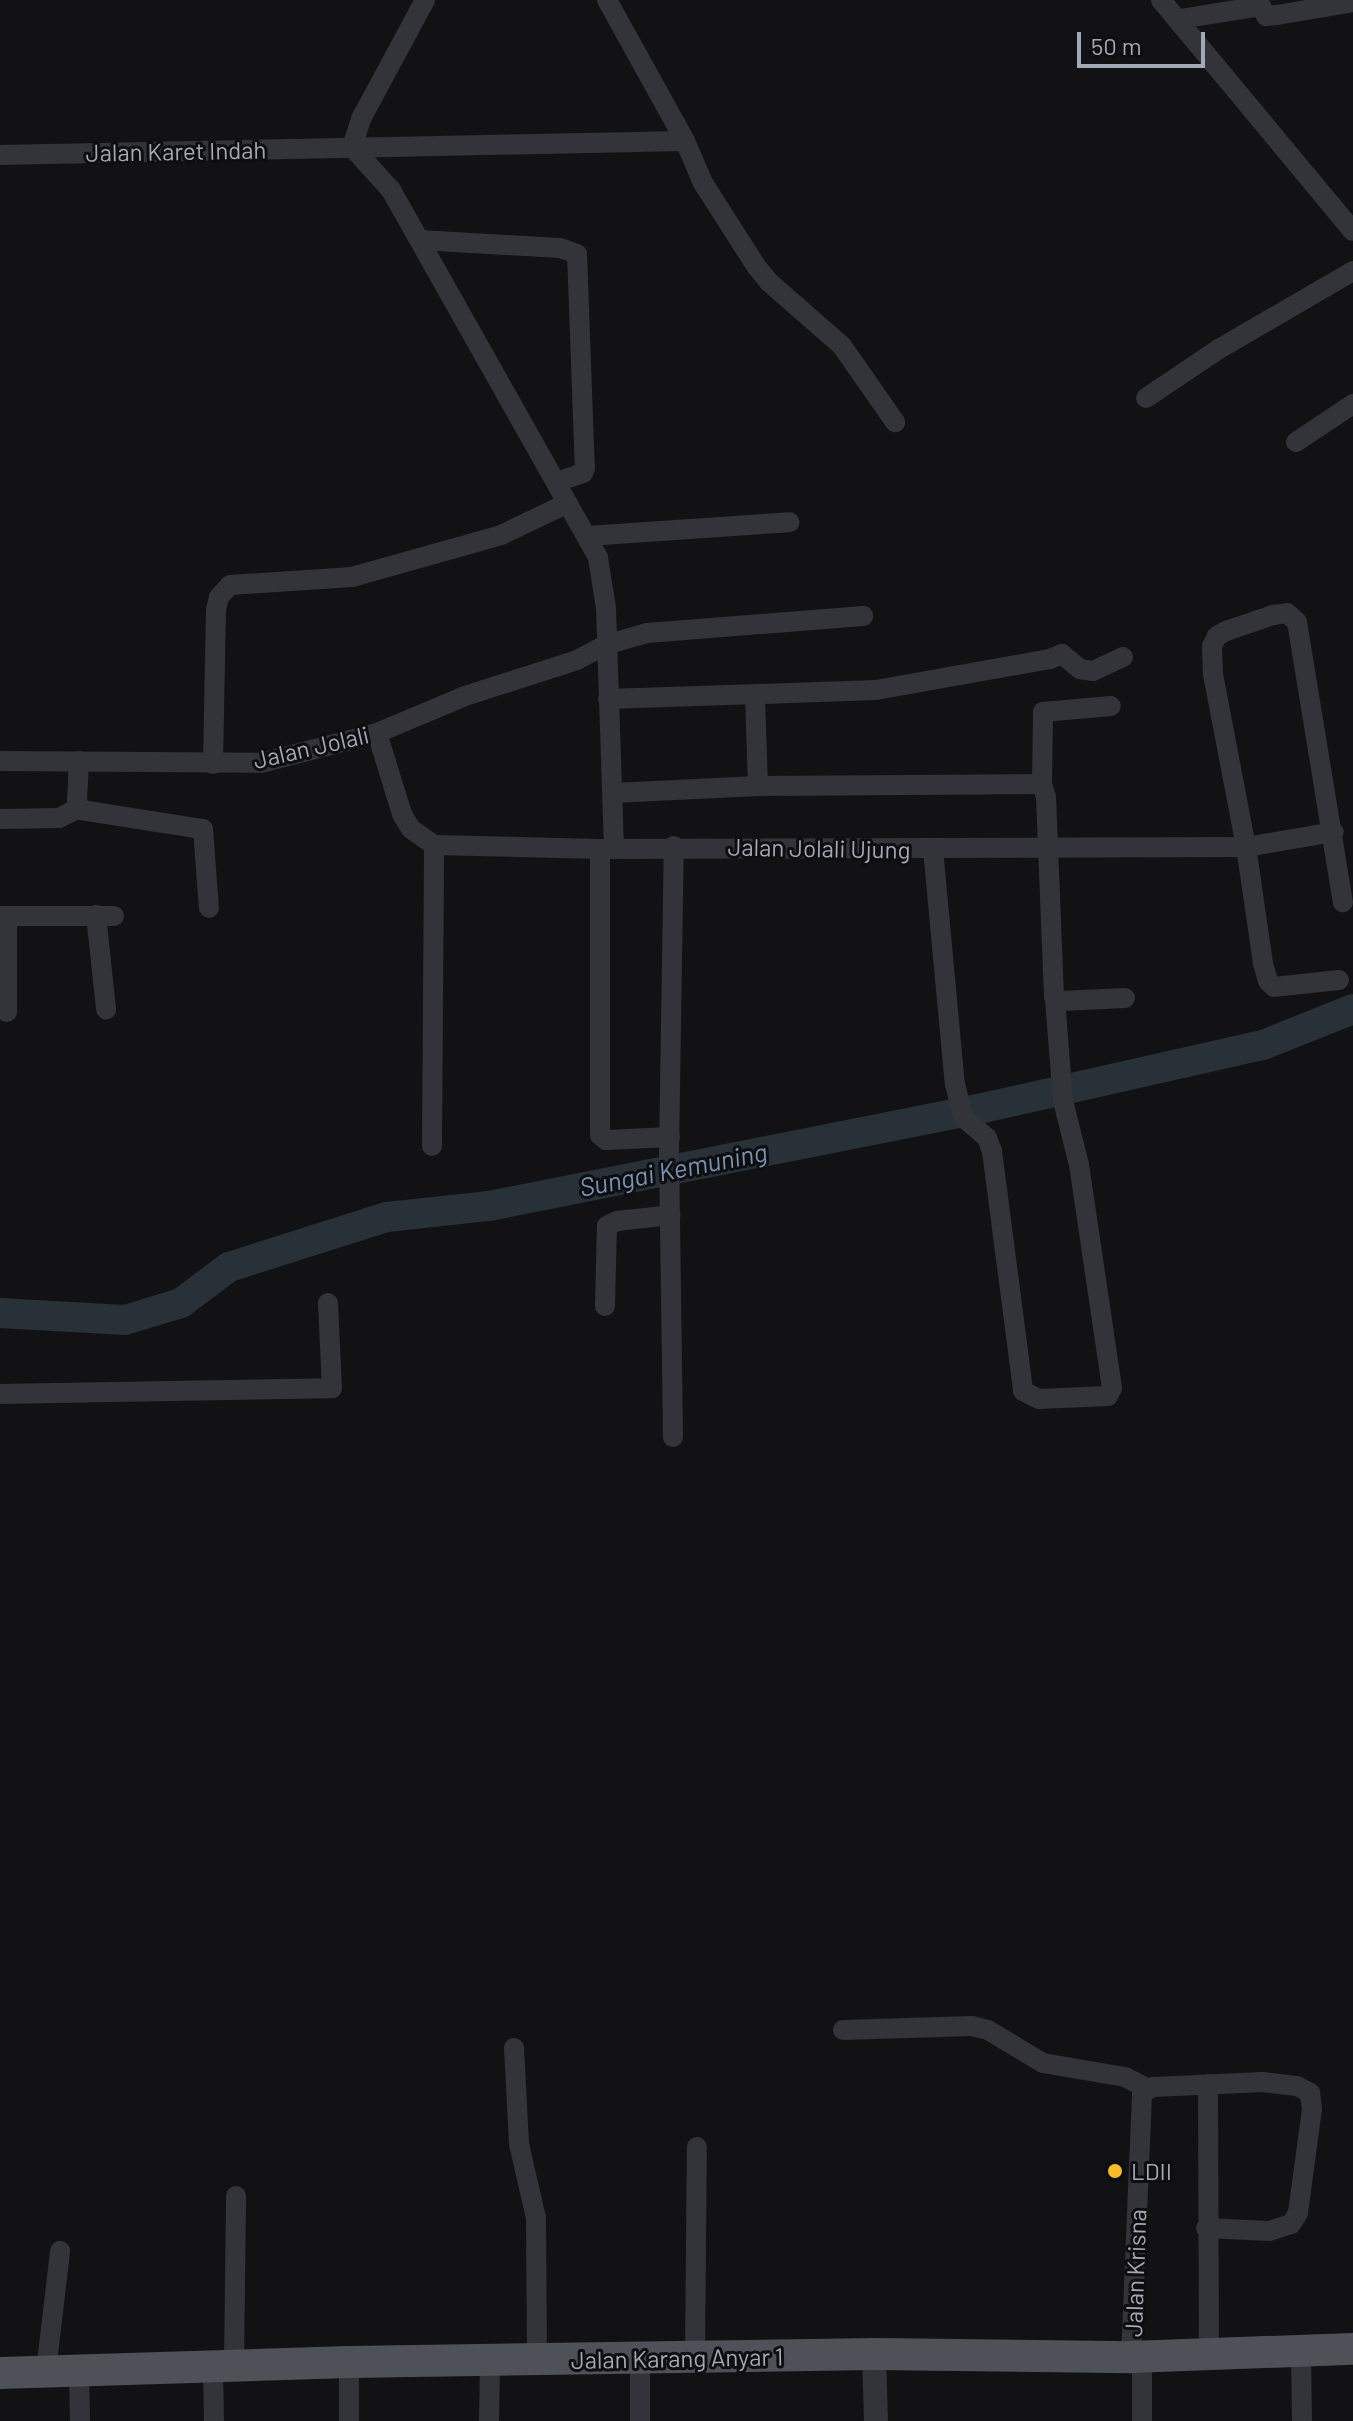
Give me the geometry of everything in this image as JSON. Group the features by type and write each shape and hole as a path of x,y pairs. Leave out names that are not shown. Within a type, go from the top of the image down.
{"main road":[{"name":"Jalan Karang Anyar 1","path":"0,2373 349,2362 874,2354 1137,2356 1353,2349"}],"street":[{"path":"425,0 362,117 352,147 391,190 420,240 587,536 604,585 613,793 607,848 600,1135 606,1140 670,1144"},
{"path":"607,0 685,141 703,183 756,266 769,282 842,346 895,422"},
{"path":"1161,0 1180,19 1353,231"},
{"path":"1180,19 1261,6 1266,16 1277,15 1353,2"},
{"name":"Jalan Karet Indah","path":"0,155 685,141"},
{"path":"420,240 560,248 577,254 585,468 583,473 557,482"},
{"path":"1146,398 1219,349 1353,271"},
{"path":"1296,442 1353,404"},
{"path":"213,764 216,610 219,597 230,585 352,577 501,535 568,503"},
{"path":"587,536 790,522"},
{"path":"1339,980 1274,987 1268,981 1213,674 1212,646 1217,636 1226,631 1273,615 1287,613 1297,622 1334,832 1343,902"},
{"name":"Jalan Jolali","path":"0,761 261,763 377,733 465,696 577,660 605,645 647,633 863,616"},
{"path":"608,699 876,690 1050,659 1062,654 1080,669 1093,671 1123,657"},
{"path":"755,696 758,786"},
{"path":"933,849 955,1084 963,1117 987,1138 992,1151 1023,1391 1031,1398 1039,1399 1108,1396 1112,1388 1085,1204 1059,1069 1042,784 1043,712 1111,706"},
{"path":"377,733 402,814 411,829 434,845 432,1146"},
{"path":"79,761 79,808"},
{"path":"613,793 758,786 1042,784"},
{"path":"0,819 59,818 79,808 203,829 209,908"},
{"name":"Jalan Jolali Ujung","path":"434,845 933,849 1246,847 1334,832"},
{"path":"673,1437 670,1144 674,846"},
{"path":"7,1012 4,916 105,915 106,1009"},
{"path":"1055,1000 1125,998"},
{"path":"605,1306 607,1226 617,1221 671,1215"},
{"path":"0,1394 332,1388 328,1303"},
{"path":"843,2030 972,2026 988,2030 1043,2063 1125,2077 1144,2091 1263,2082 1297,2086 1310,2093 1312,2109 1298,2213 1291,2224 1269,2231 1206,2228"},
{"path":"514,2048 519,2144 536,2218 537,2360"},
{"path":"1208,2084 1206,2228 1209,2355"},
{"name":"Jalan Krisna","path":"1142,2421 1137,2356 1144,2091"},
{"path":"695,2357 697,2147"},
{"path":"214,2421 224,2365 236,2196"},
{"path":"46,2371 60,2251"},
{"path":"1301,2351 1302,2421"},
{"path":"874,2354 876,2421"},
{"path":"640,2358 640,2421"},
{"path":"489,2421 490,2361"},
{"path":"349,2362 349,2421"},
{"path":"79,2371 80,2421"}],"waterway":[{"name":"Sungai Kemuning","path":"0,1313 125,1320 181,1303 229,1267 387,1217 489,1206 974,1110 1263,1045 1353,1009"}],"place":[{"name":"LDII","path":"1115,2171"}]}
